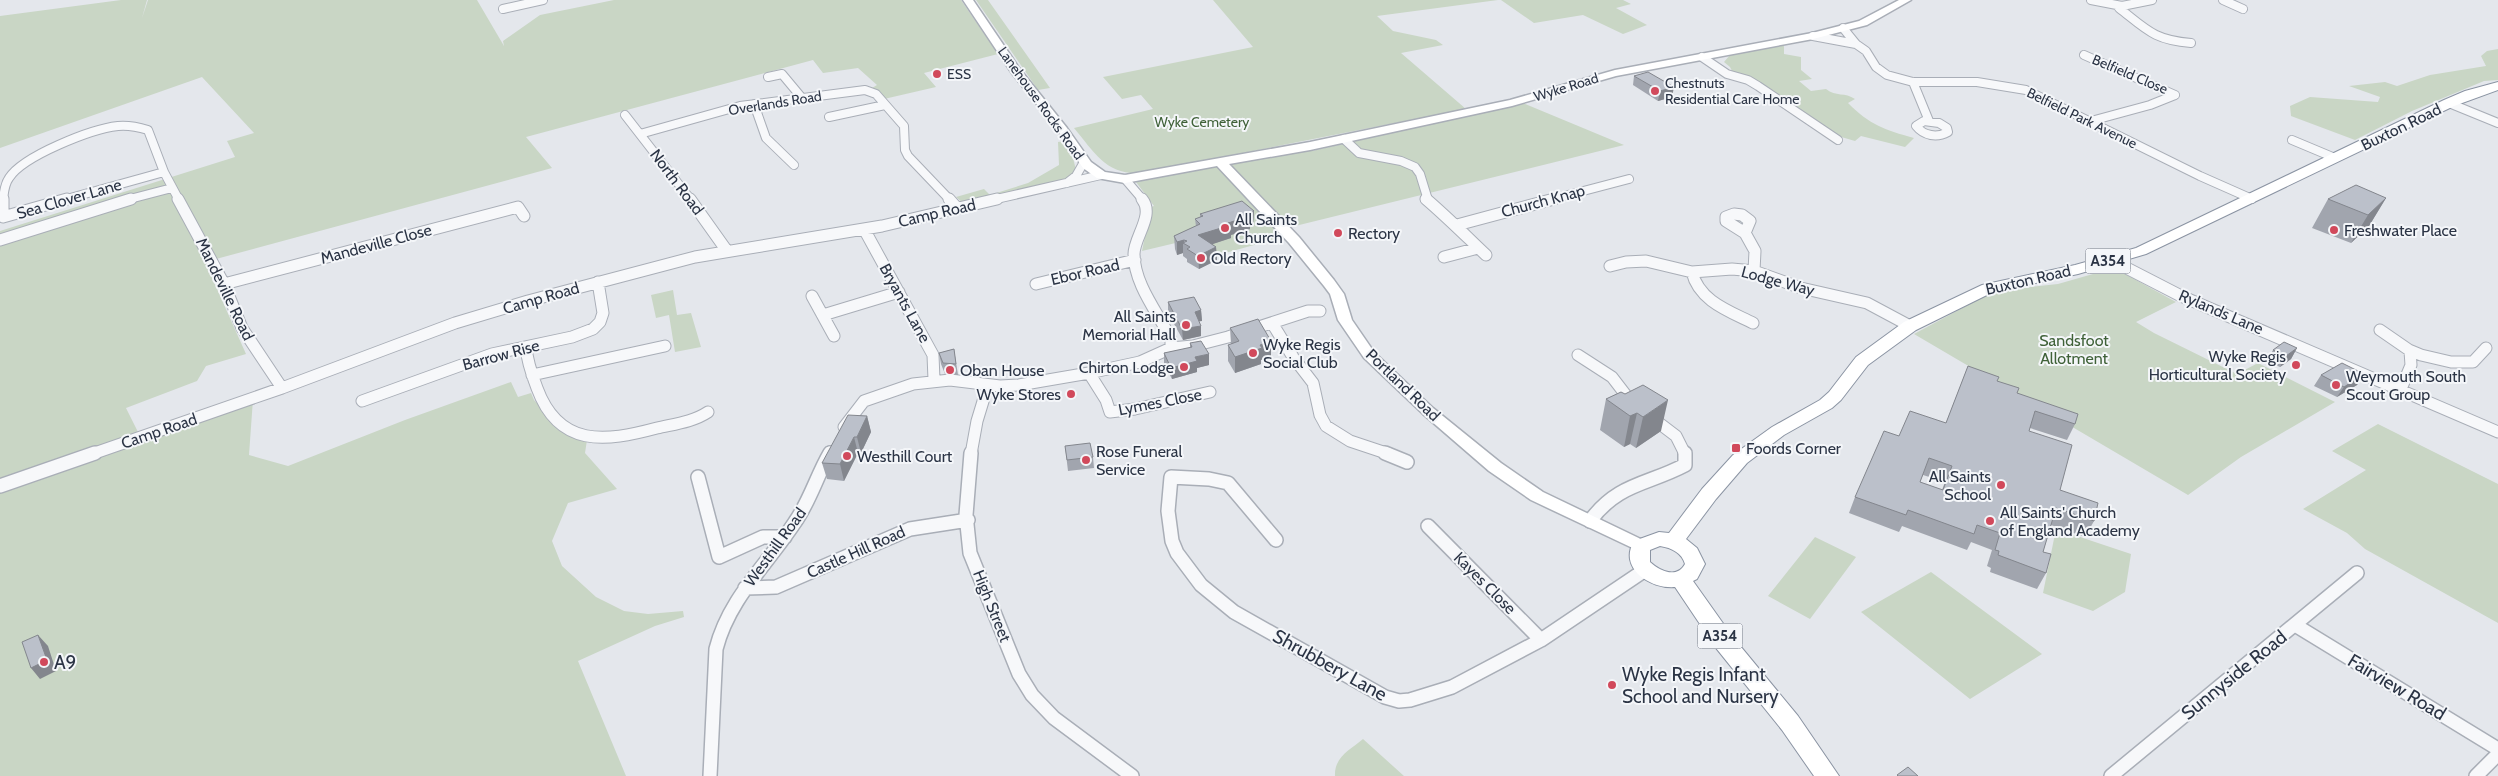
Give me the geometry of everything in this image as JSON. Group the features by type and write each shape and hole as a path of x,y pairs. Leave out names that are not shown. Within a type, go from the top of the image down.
{"highway":[{"name":"Buxton Road","path":"1674,541 1709,494 1740,460 1778,430 1826,404 1835,396 1862,361 1874,350 1910,326 1988,288 2111,260 2158,243 2449,103 2495,88"},
{"path":"1659,539 1674,541 1689,551 1695,564 1689,576 1681,579 1659,577 1646,570 1638,557 1641,546 1659,539"},
{"name":"A354","path":"1681,579 1724,642 1790,723 1827,776"}],"main road":[{"name":"Lanehouse Rocks Road","path":"968,0 1015,70 1063,130 1084,162 1100,175"},
{"name":"Wyke Road","path":"1221,163 1512,103 1615,73 1813,36 1874,18 1906,0"},
{"path":"1100,175 1126,178 1221,163"},
{"name":"Portland Road","path":"1221,163 1294,240 1329,283 1337,294 1345,320 1375,360 1428,411 1495,467 1537,496 1641,546"}],"street":[{"path":"502,9 543,0"},
{"path":"2091,0 2119,8 2149,32 2170,44 2191,43"},
{"path":"2119,8 2133,7 2152,0"},
{"path":"2223,0 2243,9"},
{"name":"Belfield Park Avenue","path":"1843,28 1856,44 1866,51 1872,63 1881,71 1894,78 1913,82 1977,82 2012,86 2038,94 2200,176 2252,199"},
{"path":"1813,36 1856,44"},
{"name":"Belfield Close","path":"2084,55 2175,94 2150,105 2091,121"},
{"path":"1702,57 1727,74 1748,80 1758,86 1792,111 1838,140"},
{"path":"768,77 782,74 802,98"},
{"path":"1913,82 1929,121"},
{"name":"Overlands Road","path":"640,134 754,104 853,90 873,92 885,105"},
{"path":"2449,103 2498,122"},
{"path":"754,104 766,138 794,165"},
{"path":"829,117 885,105 905,129 907,154 957,208"},
{"name":"North Road","path":"625,115 727,251"},
{"name":"Sea Clover Lane","path":"165,172 99,189 14,216 3,217 1,184 9,173 36,158 102,130 128,125 148,130 172,188"},
{"path":"1344,139 1359,153 1401,161 1415,167 1420,174 1426,199 1457,225 1465,236 1482,251 1444,257"},
{"path":"2292,140 2335,158"},
{"path":"1063,185 1076,176 1084,162"},
{"name":"Camp Road","path":"0,486 282,388 456,323 598,282 727,251 864,229 1100,175"},
{"path":"1126,178 1143,199 1146,210 1136,244 1135,260 1142,283 1171,339 1171,348"},
{"name":"Church Knap","path":"1457,225 1629,179"},
{"path":"0,240 109,205 172,188"},
{"name":"Mandeville Road","path":"172,188 224,284 246,334 282,388"},
{"name":"Mandeville Close","path":"224,284 519,208"},
{"name":"Bryants Lane","path":"864,229 919,324 933,355 934,380"},
{"path":"1745,233 1756,256 1754,271"},
{"name":"Ebor Road","path":"1036,284 1135,260"},
{"name":"Rylands Lane","path":"2111,260 2181,296 2498,432"},
{"name":"Lodge Way","path":"1610,266 1626,262 1646,261 1692,272 1732,269 1754,271 1801,288 1867,303 1910,326"},
{"path":"1692,272 1694,284 1701,294 1753,323"},
{"name":"Barrow Rise","path":"362,401 483,357 572,337 597,326 603,313 598,282"},
{"path":"823,315 899,292"},
{"path":"812,296 834,336"},
{"name":"Westhill Road","path":"710,776 717,641 725,620 745,588 802,512 828,455 857,408 874,396 934,380 959,380 988,385 1019,386 1089,373 1140,362 1171,348 1193,346 1272,323 1308,310 1320,311"},
{"path":"1272,323 1312,382 1322,422 1349,441 1391,454 1407,462"},
{"path":"2380,330 2400,342 2410,351 2413,358 2401,389"},
{"path":"526,346 532,375 544,407 564,428 584,437 604,439 624,437 708,412"},
{"path":"532,375 665,346"},
{"path":"2410,351 2464,364 2473,362 2486,348"},
{"path":"1578,355 1612,377 1625,396 1639,409 1673,430 1680,440 1686,462 1685,466 1618,492 1604,500 1590,521"},
{"name":"Lymes Close","path":"1089,373 1106,400 1110,412 1210,392"},
{"name":"High Street","path":"988,385 979,404 971,449 968,520 971,553 1006,643 1031,694 1067,728 1132,776"},
{"path":"698,477 719,557 764,538 785,537"},
{"name":"Shrubbery Lane","path":"1276,540 1228,483 1209,478 1171,478 1168,511 1172,541 1177,553 1201,585 1234,612 1385,697 1400,701 1433,694 1495,666 1541,640 1646,570"},
{"name":"Castle Hill Road","path":"745,588 763,590 776,587 910,528 968,520"},
{"name":"Kayes Close","path":"1428,526 1541,640"},
{"name":"Sunnyside Road","path":"2111,776 2357,573"},
{"name":"Fairview Road","path":"2295,625 2498,749"},
{"path":"2476,776 2498,754"}],"green space":[{"path":"121,0 147,0 142,18 148,0 477,0 504,46 503,41 540,15 614,0 961,0 998,54 924,73 936,87 884,99 872,88 877,85 858,68 823,73 813,60 526,137 552,168 205,262 246,354 206,366 197,381 126,408 139,434 253,399 249,455 288,466 405,420 511,382 518,397 531,393 534,400 565,434 587,440 585,453 617,489 568,503 552,541 562,566 596,597 624,611 648,614 683,611 684,617 655,626 578,661 626,776 0,776 0,231 235,157 227,141 254,133 202,77 0,148 0,16"},
{"path":"976,0 988,0 1050,88 1038,90"},
{"name":"Wyke Cemetery","path":"1213,0 1498,0 1377,16 1393,31 1436,40 1443,45 1401,53 1466,109 1141,173 1129,173 1119,170 1102,161 1074,128 1153,109 1141,95 1122,99 1103,77 1253,47"},
{"path":"1501,0 1623,0 1631,4 1616,8 1647,25 1623,34 1583,15 1534,23"},
{"path":"1784,46 1784,54 1801,57 1801,70 1812,79 1799,81 1811,91 1826,89 1833,93 1851,97 1855,99 1848,103 1871,122 1914,138 1905,147 1861,136 1855,141 1831,134 1734,75 1730,67 1724,62 1730,55"},
{"path":"2498,49 2498,80 2484,81 2412,111 2355,140 2291,116 2290,106 2310,97 2378,102 2380,97 2349,86 2385,82 2397,86 2430,75 2486,66 2481,56 2487,51"},
{"path":"1523,103 1624,145 1287,228 1286,236 1211,257 1184,241 1142,251 1151,207 1154,206 1136,182 1310,149 1312,151"},
{"path":"1064,141 1073,158 1076,170 1067,180 963,203 956,197 984,189 990,195 1028,183 1059,165 1058,142"},
{"name":"Sandsfoot Allotment","path":"2114,268 2176,302 2136,322 2154,333 2237,374 2258,363 2335,402 2241,457 2188,495 1914,334 1994,291 2058,284"},
{"path":"673,290 677,315 691,313 701,347 675,352 669,315 656,318 651,295"},
{"path":"2378,424 2498,484 2498,623 2365,549 2347,533 2303,509 2366,470 2332,451"},
{"path":"2056,529 2131,554 2125,592 2093,611 2043,593"},
{"path":"1815,537 1856,557 1810,619 1768,596"},
{"path":"1931,572 2042,654 1970,699 1861,612"},
{"path":"1363,739 1404,776 1335,776 1335,769 1340,759"}],"building":[{"path":"1648,72 1674,87 1660,91 1634,76"},
{"path":"2356,185 2386,198 2368,215 2328,199"},
{"path":"1242,201 1254,211 1247,213 1250,216 1228,223 1231,225 1198,235 1216,247 1198,256 1187,249 1190,247 1183,243 1187,241 1177,242 1174,236 1200,224 1195,219 1203,216 1200,214"},
{"path":"1194,297 1201,310 1195,312 1201,326 1182,329 1168,302"},
{"path":"1258,319 1271,341 1260,345 1262,348 1235,357 1228,345 1239,341 1230,328"},
{"path":"1201,341 1209,354 1195,357 1197,361 1171,368 1164,353 1192,347 1190,343"},
{"path":"2284,342 2297,348 2286,356 2273,350"},
{"path":"954,349 956,364 943,363 939,353"},
{"path":"2342,363 2364,374 2344,387 2321,375"},
{"name":"All Saints School","path":"1968,366 1999,377 1997,381 2019,388 2017,393 2078,414 2075,424 2035,411 2029,431 2072,445 2060,490 2098,503 2094,521 2056,508 2043,552 2051,554 2046,573 1998,555 1999,551 1995,550 2000,533 1977,525 1974,534 1908,510 1906,515 1855,497 1884,431 1899,436 1910,411 1946,423","holes":["1929,458 1952,466 1943,490 1920,482"]},
{"path":"1643,385 1668,400 1643,417 1637,413 1630,416 1606,399 1621,392 1625,394"},
{"path":"848,415 867,416 857,437 854,437 840,464 822,463"},
{"path":"1090,443 1093,457 1067,460 1065,446"},
{"path":"38,635 47,660 31,668 22,642"},
{"path":"1908,767 1918,776 1897,775"}],"place":[{"name":"ESS","path":"937,74"},
{"name":"Chestnuts Residential Care Home","path":"1655,91"},
{"name":"All Saints Church","path":"1225,228"},
{"name":"Freshwater Place","path":"2334,230"},
{"name":"Rectory","path":"1338,233"},
{"name":"Old Rectory","path":"1201,258"},
{"name":"All Saints Memorial Hall","path":"1186,325"},
{"name":"Wyke Regis Social Club","path":"1253,353"},
{"name":"Wyke Regis Horticultural Society","path":"2296,365"},
{"name":"Chirton Lodge","path":"1184,367"},
{"name":"Oban House","path":"950,370"},
{"name":"Weymouth South Scout Group","path":"2336,385"},
{"name":"Wyke Stores","path":"1071,394"},
{"name":"Foords Corner","path":"1736,448"},
{"name":"Westhill Court","path":"847,456"},
{"name":"Rose Funeral Service","path":"1086,460"},
{"name":"All Saints School","path":"2001,485"},
{"name":"All Saints' Church of England Academy","path":"1990,521"},
{"name":"A9","path":"44,662"},
{"name":"Wyke Regis Infant School and Nursery","path":"1612,685"}]}
